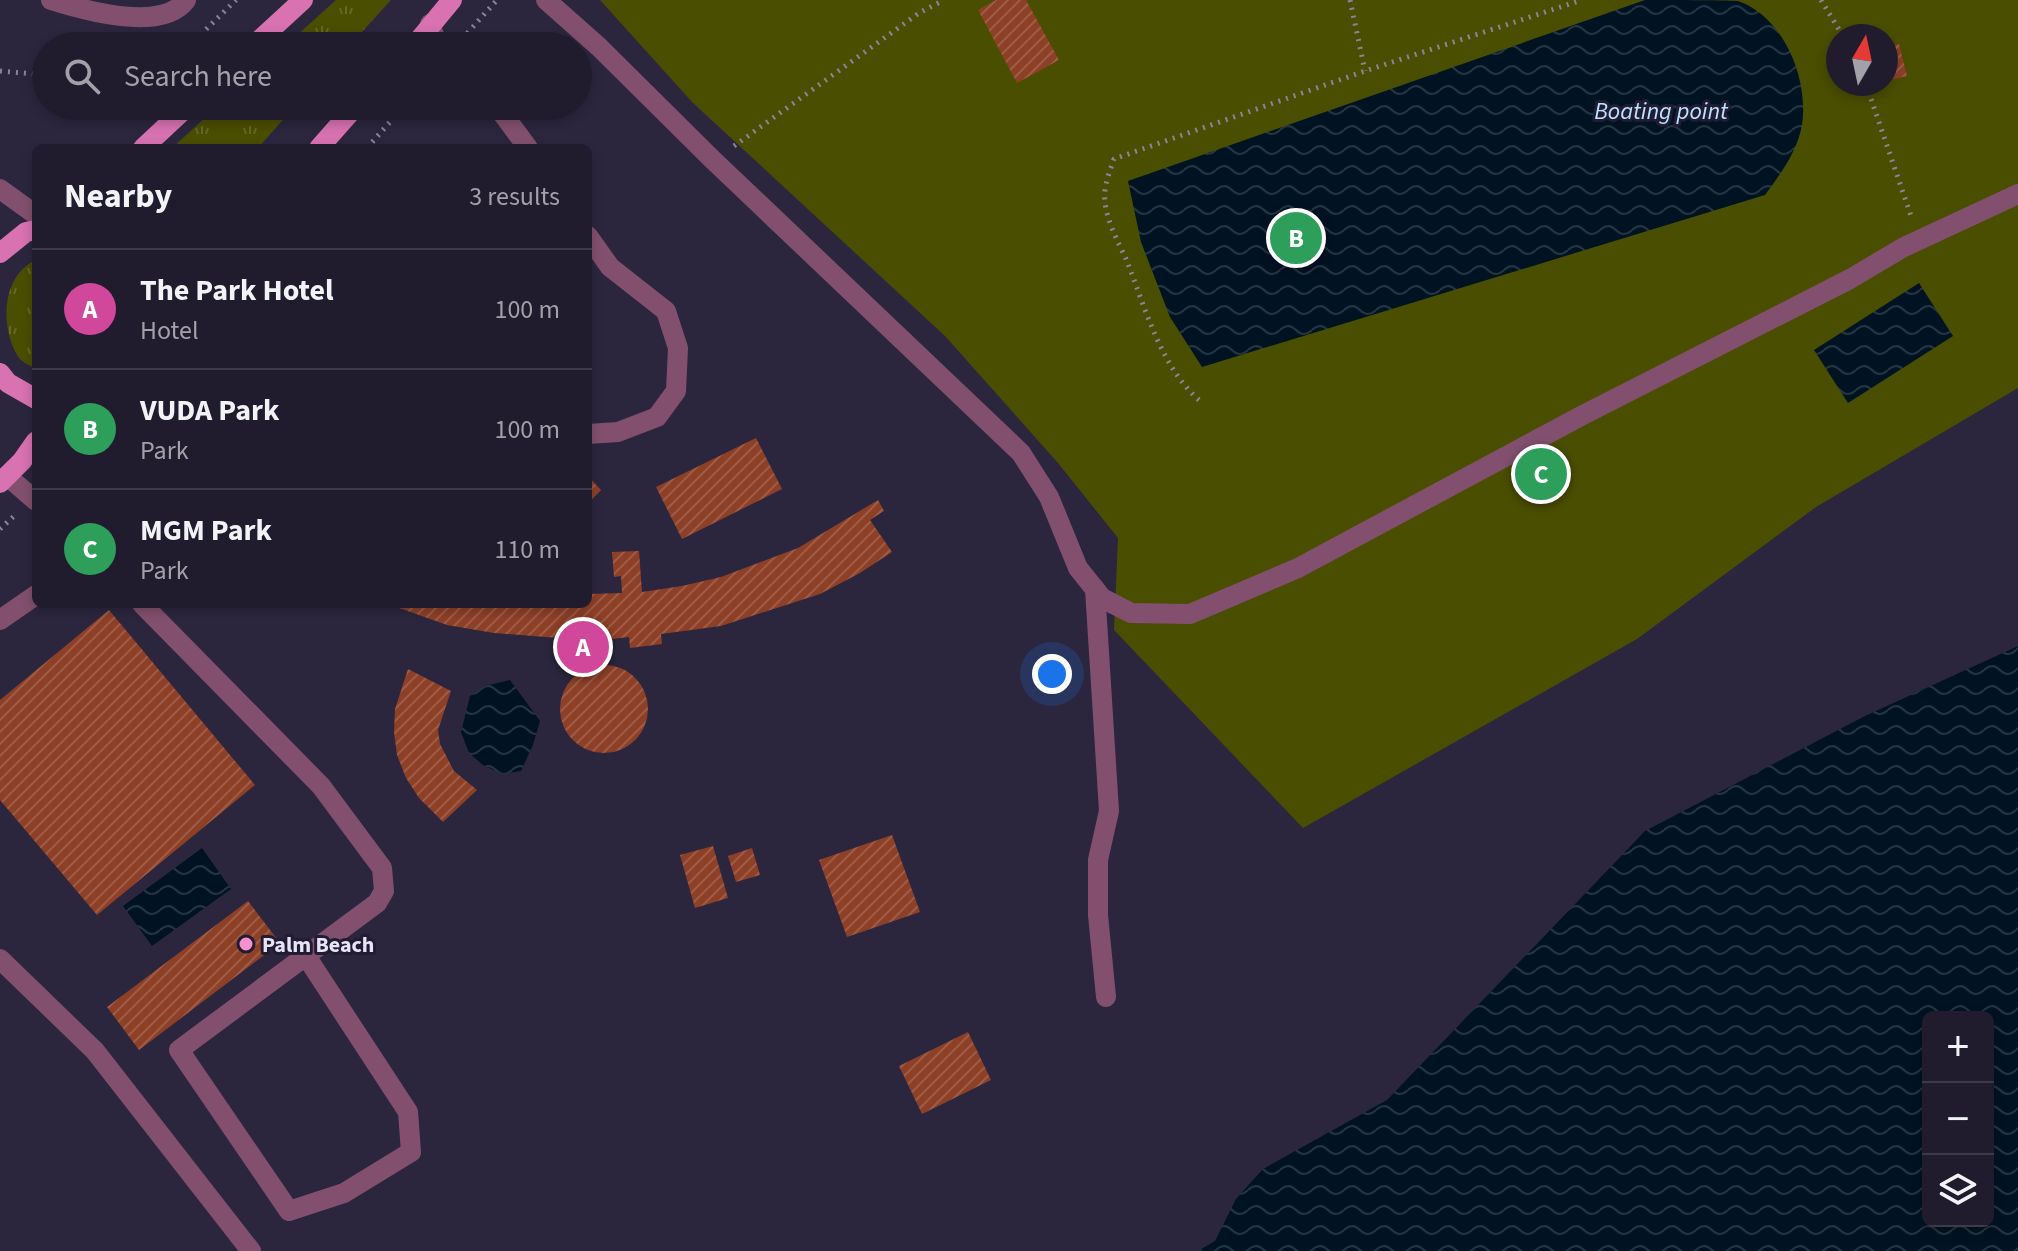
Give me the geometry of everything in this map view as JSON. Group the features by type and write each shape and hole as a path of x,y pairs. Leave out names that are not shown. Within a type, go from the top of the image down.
{"main road":[{"path":"268,32 303,0"},
{"path":"424,32 452,0"},
{"path":"147,144 173,120"},
{"path":"323,144 344,120"},
{"path":"0,253 26,232 32,231"},
{"path":"0,373 8,383 32,397"},
{"path":"4,480 32,446"}],"street":[{"path":"51,0 92,12 134,17 161,14 181,7 186,0"},
{"path":"546,0 582,32"},
{"path":"430,24 433,32"},
{"path":"592,41 1021,453 1049,497 1078,568 1102,598 1131,613 1190,614 1298,568 1919,240 2018,194"},
{"path":"507,120 525,144"},
{"path":"0,189 32,212"},
{"path":"592,242 610,267 666,311 678,348 676,391 657,417 618,432 592,434"},
{"path":"4,480 32,498"},
{"path":"1095,589 1109,811 1098,860 1098,915 1106,997"},
{"path":"0,620 32,598"},
{"path":"146,608 321,786 382,868 384,891 377,903 179,1050 289,1211 344,1193 411,1152 408,1112 306,956"},
{"path":"0,959 95,1051 251,1251"}],"path":[{"path":"203,32 236,0"},
{"path":"468,32 497,0"},
{"path":"713,160 919,13 944,0"},
{"path":"1350,0 1365,71"},
{"path":"1199,400 1187,389 1164,353 1117,239 1105,201 1114,159 1365,71 1582,0"},
{"path":"1821,0 1836,24"},
{"path":"0,71 32,74"},
{"path":"1870,96 1919,240"},
{"path":"371,144 392,120"}],"green space":[{"path":"336,0 391,0 362,32 301,32"},
{"path":"600,0 2018,0 2018,388 1816,507 1637,639 1303,828 1114,630 1118,538 1058,463 945,336 692,102"},
{"path":"203,120 283,120 262,144 176,144"},
{"path":"32,263 32,366 20,359 13,347 7,320 10,291 24,268"}],"water":[{"name":"Boating point","path":"1645,0 1738,1 1754,9 1780,35 1797,70 1803,107 1802,125 1792,153 1765,195 1202,367 1170,317 1141,242 1128,181"},
{"path":"1919,283 1953,336 1848,403 1814,350"},
{"path":"2018,646 2018,1251 1198,1251 1215,1241 1236,1199 1263,1169 1387,1100 1645,831 1865,716"},
{"path":"510,680 540,721 521,771 502,774 483,765 469,753 461,732 470,696 485,686"},
{"path":"202,848 231,889 152,946 123,906"}],"building":[{"path":"996,0 1026,0 1059,60 1017,83 978,10"},
{"path":"1898,44 1907,76 1898,78"},
{"path":"756,438 782,489 682,539 656,487"},
{"path":"592,480 601,490 592,499"},
{"path":"878,500 884,511 870,520 892,552 820,594 721,626 661,634 662,644 630,648 629,637 596,641 494,633 447,625 399,608 592,608 592,594 622,593 621,576 614,577 612,552 639,551 642,592 721,577 798,548"},
{"path":"109,610 255,785 97,915 0,800 0,700"},
{"path":"604,665 621,668 635,678 645,692 648,709 645,726 635,740 621,750 604,753 587,750 573,740 563,726 560,709 563,692 573,678 587,668"},
{"path":"408,669 451,691 438,730 440,744 454,771 477,790 443,822 419,798 406,778 397,755 395,709"},
{"path":"892,835 920,912 847,937 819,860"},
{"path":"713,846 728,898 695,908 680,855"},
{"path":"752,848 760,875 736,882 728,856"},
{"path":"248,901 280,943 139,1050 107,1007"},
{"path":"968,1032 991,1080 922,1114 899,1066"}],"place":[{"name":"VUDA Park","path":"1296,238"},
{"name":"MGM Park","path":"1541,474"},
{"name":"The Park Hotel","path":"583,647"},
{"name":"Palm Beach","path":"246,944"}]}
